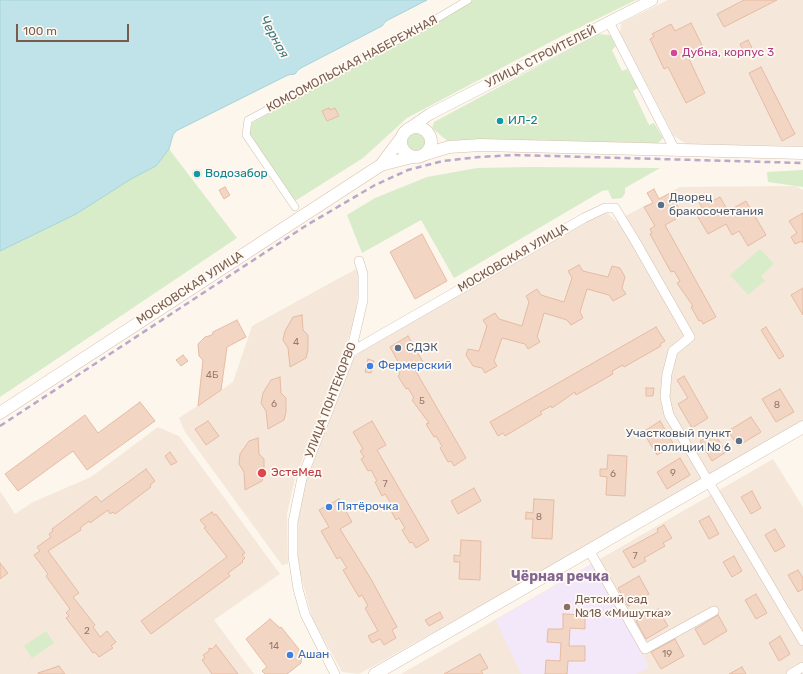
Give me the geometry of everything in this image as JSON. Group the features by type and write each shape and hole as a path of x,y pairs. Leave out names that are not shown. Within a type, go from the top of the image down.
{"main road":[{"path":"381,165 407,130 411,127 421,127 449,147"},
{"path":"426,154 431,146 428,133"},
{"path":"402,138 402,147 408,155 412,157"},
{"path":"381,165 417,157 449,147 481,145 800,153"},
{"name":"МОСКОВСКАЯ УЛИЦА","path":"0,413 381,165"},
{"path":"375,674 803,428"}],"street":[{"name":"КОМСОМОЛЬСКАЯ НАБЕРЕЖНАЯ","path":"295,207 246,135 248,120 420,29 468,0"},
{"name":"УЛИЦА СТРОИТЕЛЕЙ","path":"411,127 430,114 652,0"},
{"path":"608,22 675,150"},
{"path":"428,133 430,114"},
{"name":"МОСКОВСКАЯ УЛИЦА","path":"351,352 584,218 605,208 615,208 634,238 690,337 673,351 667,374 665,397 669,414 709,481"},
{"name":"УЛИЦА ПОНТЕКОРВО","path":"335,674 305,614 298,589 293,556 293,522 302,478 351,352 363,300 363,274 359,261"},
{"path":"709,481 803,642"},
{"path":"589,550 645,649 714,611"},
{"path":"791,674 803,667"}],"shaded area":[{"path":"668,0 803,0 803,146 688,145 674,136 620,33 621,23"},
{"path":"796,186 803,190 803,422 627,524 359,674 342,672 312,618 297,561 295,536 307,475 353,359 365,347 604,210 616,221 680,187"},
{"path":"356,269 360,279 355,317 334,383 295,478 287,514 288,564 282,565 185,432 179,418 233,382 252,326"},
{"path":"158,427 179,436 280,574 214,620 254,674 0,674 0,491 15,514 33,502 91,477"},
{"path":"773,459 803,507 803,674 401,674"},
{"name":"Детский сад №18 «Мишутка»","path":"592,564 649,667 637,674 521,674 496,620"}],"green space":[{"path":"471,0 636,0 560,37 407,118 363,158 295,201 249,135 252,123"},
{"path":"598,34 610,35 616,46 612,50 622,71 627,69 638,88 633,91 649,125 654,123 663,138 658,143 480,141 450,143 432,128 434,122"},
{"path":"416,131 424,134 427,142 424,150 416,153 408,150 405,142 408,134"},
{"path":"169,149 237,238 0,397 0,251 76,214 131,179 156,166"},
{"path":"477,168 660,168 625,188 625,193 622,198 612,199 608,190 602,191 454,278 421,220 362,253 347,215 375,198 427,177"},
{"path":"803,170 803,187 768,182 767,172"},
{"path":"760,249 774,264 761,276 765,281 748,295 730,275"},
{"path":"46,631 54,643 32,658 24,646"}],"water":[{"name":"Черная","path":"0,0 427,0 386,21 382,26 299,69 295,74 288,75 176,131 173,135 169,149 156,166 131,179 76,214 0,251"}],"building":[{"path":"744,0 777,0 724,27 717,14"},
{"path":"691,23 705,51 689,59 705,93 686,103 668,67 664,69 650,39 654,37 652,34 671,24 675,31"},
{"path":"748,40 752,48 744,52 740,44"},
{"path":"761,67 795,134 782,141 749,73"},
{"path":"329,108 330,110 335,108 339,116 327,121 322,111"},
{"name":"Водозабор","path":"197,169 202,174 197,179 192,174"},
{"path":"225,187 230,195 224,199 219,190"},
{"path":"654,189 659,199 670,193 683,215 665,225 716,317 703,324 701,320 699,321 691,307 693,306 677,283 680,281 674,271 671,272 650,234 652,233 650,229 655,226 644,207 653,203 647,193"},
{"path":"706,197 709,203 720,197 728,211 746,201 766,235 748,246 739,231 732,235 726,224 708,234 695,212 702,208 699,202"},
{"path":"803,213 803,243 802,241 795,244 791,237 797,233 789,221"},
{"path":"422,234 447,281 415,299 390,252"},
{"path":"579,265 583,271 608,277 612,266 620,268 625,277 622,288 626,294 613,301 609,295 587,289 580,312 583,318 571,325 567,320 544,313 537,337 540,342 528,349 525,344 502,338 494,361 497,366 485,373 482,368 473,366 466,355 468,349 479,351 487,326 483,320 495,313 499,319 522,326 529,302 526,296 537,289 541,295 564,302 572,278 568,271"},
{"path":"803,288 803,315 791,295"},
{"path":"302,315 303,330 308,335 308,350 306,358 290,367 288,348 283,340 285,331 293,317"},
{"path":"237,320 246,337 227,347 221,390 198,406 203,360 199,356 198,344 205,337 212,335 213,332"},
{"path":"656,327 665,341 660,344 661,346 624,367 623,365 612,371 613,374 576,395 575,392 552,408 551,406 540,412 542,414 505,436 503,433 498,436 490,422"},
{"path":"766,327 784,356 779,359 761,330"},
{"path":"408,336 423,362 414,368 466,458 454,466 451,461 448,462 440,448 442,446 426,424 429,423 412,400 414,398 408,388 406,389 398,376 400,374 397,369 401,367 390,347"},
{"path":"183,355 188,361 181,366 176,360"},
{"name":"Фермерский","path":"368,359 374,361 371,373 365,372"},
{"path":"684,376 708,418 692,428 678,404 688,398 677,380"},
{"path":"280,377 281,393 286,398 286,412 284,420 268,429 266,411 261,403 263,393 271,380"},
{"path":"646,388 654,388 653,396 646,396"},
{"path":"780,389 794,412 776,422 762,399"},
{"path":"140,402 155,421 87,470 73,451 18,491 5,474 85,415 98,433"},
{"path":"751,417 761,432 738,446 728,431"},
{"path":"208,421 219,436 206,445 195,429"},
{"path":"372,421 386,445 377,450 429,540 416,548 412,542 410,543 402,530 405,528 399,518 396,520 389,507 392,505 385,494 382,496 375,482 377,481 371,470 368,471 361,459 364,457 360,451 363,449 353,432"},
{"path":"660,421 674,445 657,455 643,432"},
{"path":"714,433 726,452 712,461 700,441"},
{"path":"258,438 259,454 264,459 264,473 262,481 245,490 244,472 239,464 240,454 249,441"},
{"path":"170,452 177,462 171,465 165,456"},
{"path":"608,455 627,456 625,496 606,495 607,477 600,476 600,469 607,469"},
{"path":"680,458 690,475 667,489 657,472"},
{"path":"146,469 155,481 150,485 151,487 115,514 113,512 110,514 108,510 90,523 89,521 80,528 81,530 48,551 79,593 73,597 95,625 93,627 100,637 107,631 116,642 111,646 113,648 99,657 95,652 93,653 66,618 69,616 66,613 70,609 46,576 48,574 34,555 40,551 37,547 51,537 49,534 53,531 52,529 96,496 101,502"},
{"path":"474,488 481,501 458,514 451,501"},
{"path":"752,491 761,508 751,514 741,497"},
{"path":"339,499 352,522 340,529 371,579 397,627 392,630 396,638 384,645 380,639 372,643 368,636 378,631 365,608 368,606 362,595 359,597 343,570 347,568 340,557 337,559 321,531 329,527 319,510"},
{"path":"534,499 554,500 552,539 532,538 533,519 525,519 526,512 533,513"},
{"path":"212,512 214,515 216,514 245,553 242,555 245,558 242,561 243,562 228,573 230,576 151,634 141,621 227,557 204,528 206,527 200,520"},
{"path":"709,516 719,534 709,539 699,521"},
{"path":"664,525 672,538 663,543 665,546 644,558 646,561 633,568 623,551 658,532 657,529"},
{"path":"775,529 785,546 775,552 765,535"},
{"path":"461,540 481,541 480,580 459,579 460,562 454,562 454,555 460,556"},
{"path":"734,556 742,571 732,577 723,562"},
{"path":"0,563 8,573 0,579"},
{"path":"798,570 803,578 803,589 798,592 788,575"},
{"path":"639,576 649,594 628,606 618,588"},
{"path":"756,594 767,613 756,619 745,600"},
{"path":"658,609 668,626 646,639 636,621"},
{"path":"440,612 443,618 429,626 425,620"},
{"path":"563,614 585,615 585,629 570,628 569,646 585,646 585,661 568,661 567,674 545,674 546,660 560,661 561,643 547,642 548,629 563,629"},
{"path":"718,615 727,631 704,645 695,629"},
{"path":"270,619 280,628 281,627 302,653 301,663 287,674 265,674 262,671 267,667 246,639"},
{"path":"780,636 790,654 779,661 769,643"},
{"path":"675,639 684,656 661,669 651,652"},
{"path":"216,645 238,674 212,674 202,660 205,658 203,655 209,651 209,648 212,649"},
{"path":"480,654 488,668 481,671 483,674 444,674"},
{"path":"59,666 65,674 38,674 38,673"},
{"path":"742,667 746,674 729,674"}],"railway":[{"path":"0,426 307,225 375,185 408,170 443,161 515,155 803,163"}],"place":[{"name":"Дубна, корпус 3","path":"674,53"},
{"name":"ИЛ-2","path":"500,121"},
{"name":"Водозабор","path":"197,174"},
{"name":"Дворец бракосочетания","path":"661,205"},
{"name":"СДЭК","path":"398,348"},
{"name":"Фермерский","path":"370,366"},
{"name":"Участковый пункт полиции № 6","path":"739,441"},
{"name":"ЭстеМед","path":"262,473"},
{"name":"Пятёрочка","path":"329,507"},
{"name":"Детский сад №18 «Мишутка»","path":"567,607"},
{"name":"Ашан","path":"290,655"}],"district":[{"name":"Чёрная речка","path":"560,577"}]}
